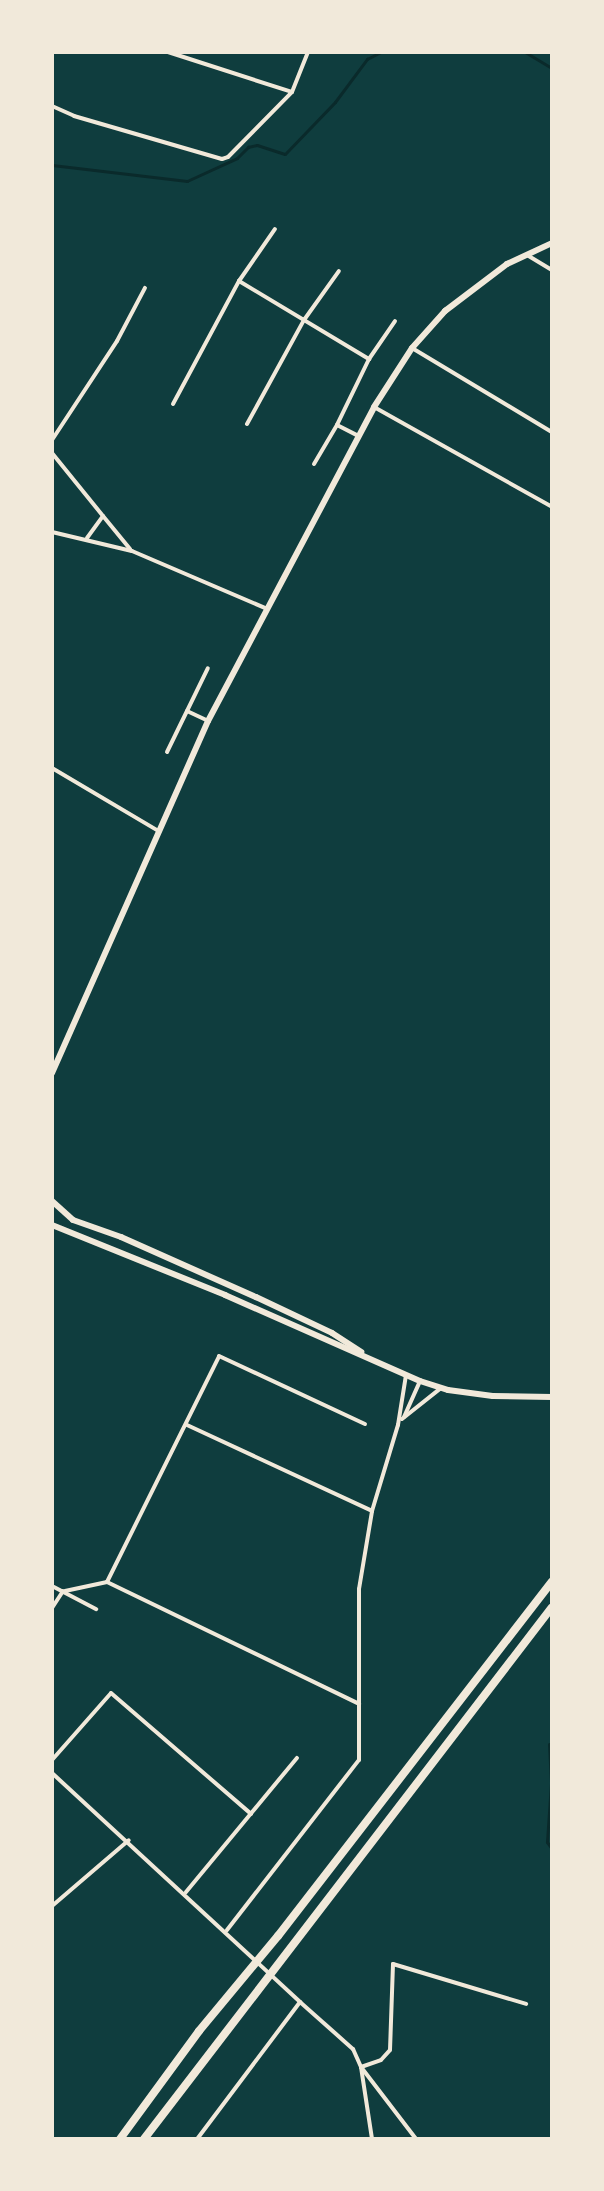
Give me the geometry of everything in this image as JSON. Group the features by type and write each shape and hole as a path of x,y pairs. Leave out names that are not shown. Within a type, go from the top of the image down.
{"highway":[{"path":"120,2139 199,2031 316,1888 552,1581"},
{"path":"144,2139 552,1607"}],"main road":[{"path":"52,1073 157,830 208,721 374,407 412,348 467,291 525,254 552,243"},
{"path":"52,1201 73,1220 121,1237 256,1297 332,1333 374,1361"},
{"path":"52,1225 225,1295 420,1381 441,1388 493,1396 552,1397"}],"street":[{"path":"168,52 292,92"},
{"path":"52,106 88,120 222,159 228,157 292,92 308,52"},
{"path":"173,404 239,281 275,229"},
{"path":"525,254 552,270"},
{"path":"247,424 304,320 339,271"},
{"path":"239,281 369,359"},
{"path":"52,440 117,341 145,288"},
{"path":"314,464 369,359 395,321"},
{"path":"412,348 552,432"},
{"path":"374,407 552,507"},
{"path":"337,425 359,436"},
{"path":"52,453 132,551"},
{"path":"87,538 103,516"},
{"path":"52,532 132,551 267,609"},
{"path":"167,752 208,668"},
{"path":"187,711 208,721"},
{"path":"52,768 157,830"},
{"path":"107,1582 219,1356 365,1424"},
{"path":"227,1930 359,1760 359,1589 372,1511 398,1425 406,1375"},
{"path":"398,1425 420,1381"},
{"path":"402,1419 441,1388"},
{"path":"187,1425 372,1511"},
{"path":"52,1608 63,1591 107,1582 359,1704"},
{"path":"52,1586 96,1609"},
{"path":"52,1760 111,1693 251,1814"},
{"path":"186,1892 297,1758"},
{"path":"52,1773 186,1892 353,2049 361,2067 372,2139"},
{"path":"52,1906 129,1840"},
{"path":"361,2067 381,2060 390,2050 393,1964 526,2004"},
{"path":"197,2139 300,2002"},
{"path":"361,2067 384,2092 416,2139"}],"waterway":[{"path":"52,165 187,181 237,158 248,147 257,145 285,154 335,102 367,59 381,52"},
{"path":"525,52 552,68"},
{"path":"549,1744 551,1783 547,1842 552,1849"}]}
